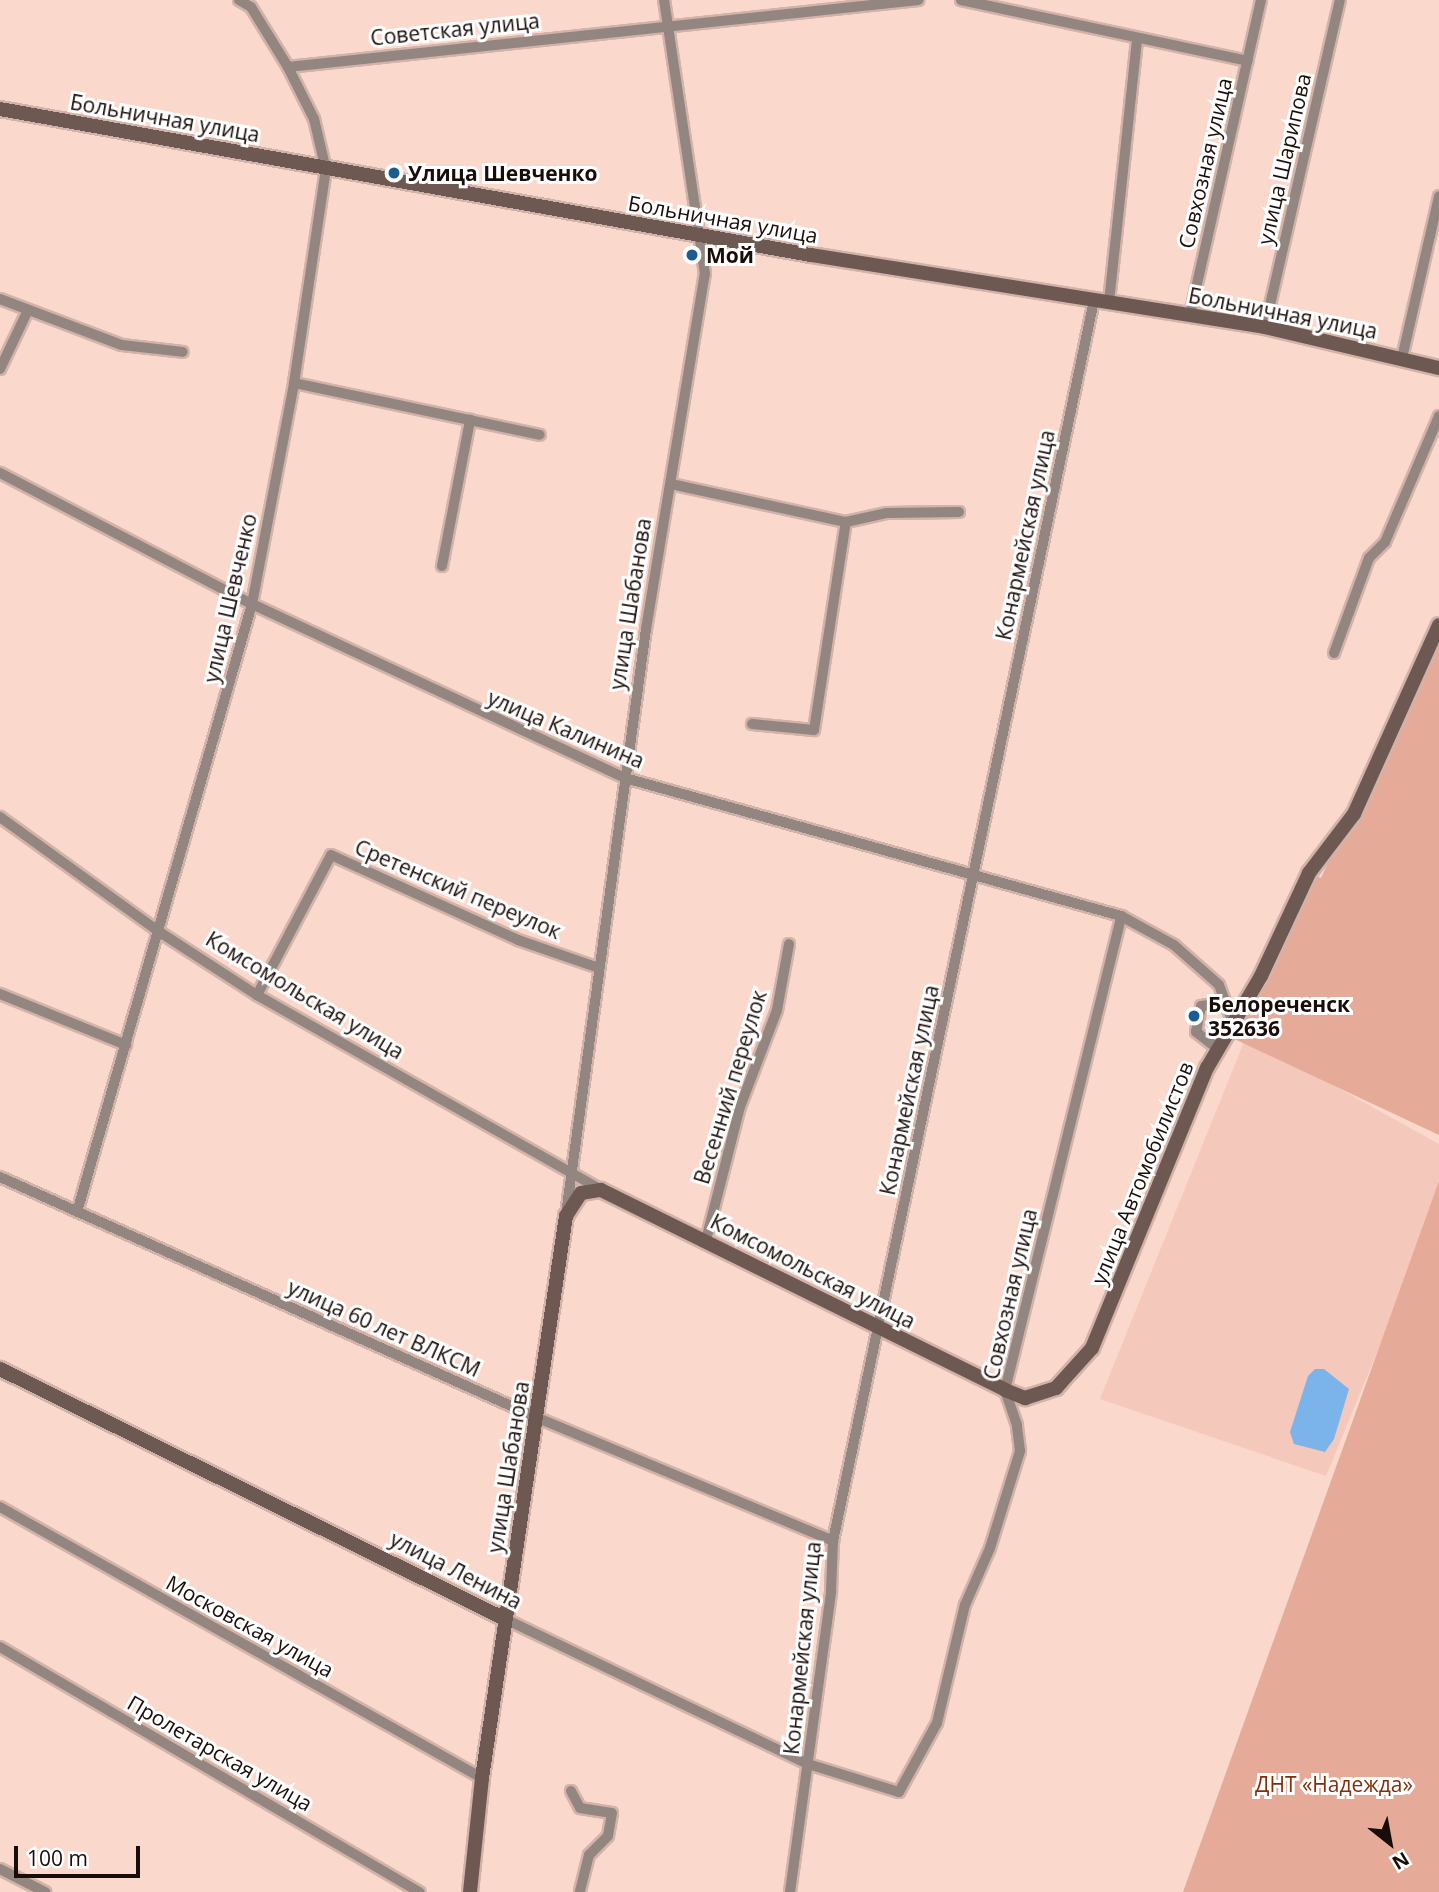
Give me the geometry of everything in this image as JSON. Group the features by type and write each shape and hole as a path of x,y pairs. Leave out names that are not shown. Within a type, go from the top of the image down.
{"street":[{"name":"улица Шевченко","path":"77,1212 161,933 252,604 294,383 326,170 314,119 289,67 251,7 239,0"},
{"name":"улица Шабанова","path":"470,1892 482,1778 538,1418 625,778 705,274 702,237 664,0"},
{"name":"Советская улица","path":"289,67 918,0"},
{"path":"961,0 1248,61 1261,0"},
{"name":"улица Шарипова","path":"1265,327 1340,0"},
{"name":"Конармейская улица","path":"790,1892 831,1591 833,1541 974,876 1101,301 1137,38"},
{"name":"Совхозная улица","path":"1190,315 1248,61"},
{"name":"Больничная улица","path":"0,109 702,237 1265,327 1439,368"},
{"path":"1402,358 1439,197"},
{"path":"0,299 122,345 183,352"},
{"path":"0,369 28,310"},
{"path":"294,383 540,435"},
{"path":"1334,653 1369,558 1385,542 1439,416"},
{"path":"442,566 470,420"},
{"name":"улица Калинина","path":"0,473 252,604 625,778 1121,916 1174,945 1219,985 1233,1023"},
{"path":"671,484 846,522 887,513 959,512"},
{"path":"752,724 814,730 846,522"},
{"name":"улица Автомобилистов","path":"1005,1390 1025,1398 1056,1388 1092,1348 1218,1049 1309,873 1354,814 1439,625"},
{"name":"Комсомольская улица","path":"0,817 161,933 257,995 569,1175 706,1240 1005,1390"},
{"name":"Сретенский переулок","path":"257,995 331,855 518,940 599,968"},
{"name":"Совхозная улица","path":"900,1791 937,1723 965,1605 990,1548 1020,1451 1005,1390 1121,916"},
{"name":"Весенний переулок","path":"706,1240 740,1107 777,1010 789,944"},
{"path":"0,994 126,1045"},
{"path":"1218,1049 1196,1032 1200,1006 1224,1003"},
{"name":"улица 60 лет ВЛКСМ","path":"0,1177 538,1418 833,1541"},
{"name":"улица Шабанова","path":"566,1216 581,1194 601,1190"},
{"name":"улица Ленина","path":"0,1369 505,1619 808,1765 900,1791"},
{"name":"Московская улица","path":"0,1507 482,1778"},
{"name":"Пролетарская улица","path":"0,1647 420,1892"},
{"path":"571,1791 580,1808 612,1813 608,1836 589,1855 580,1892"},
{"path":"0,1869 45,1892"}],"shaded area":[{"path":"1246,1037 1439,1144 1439,1202 1326,1476 1100,1399"}],"green space":[{"path":"1439,622 1439,1135 1230,1037 1312,874 1321,878"},
{"name":"ДНТ «Надежда»","path":"1439,1181 1439,1892 1183,1892"}],"water":[{"path":"1315,1369 1324,1369 1349,1389 1334,1439 1325,1452 1294,1444 1290,1432 1308,1376"}],"place":[{"name":"Улица Шевченко","path":"394,173"},
{"name":"Мой","path":"692,255"},
{"name":"Белореченск 352636","path":"1194,1016"}]}
